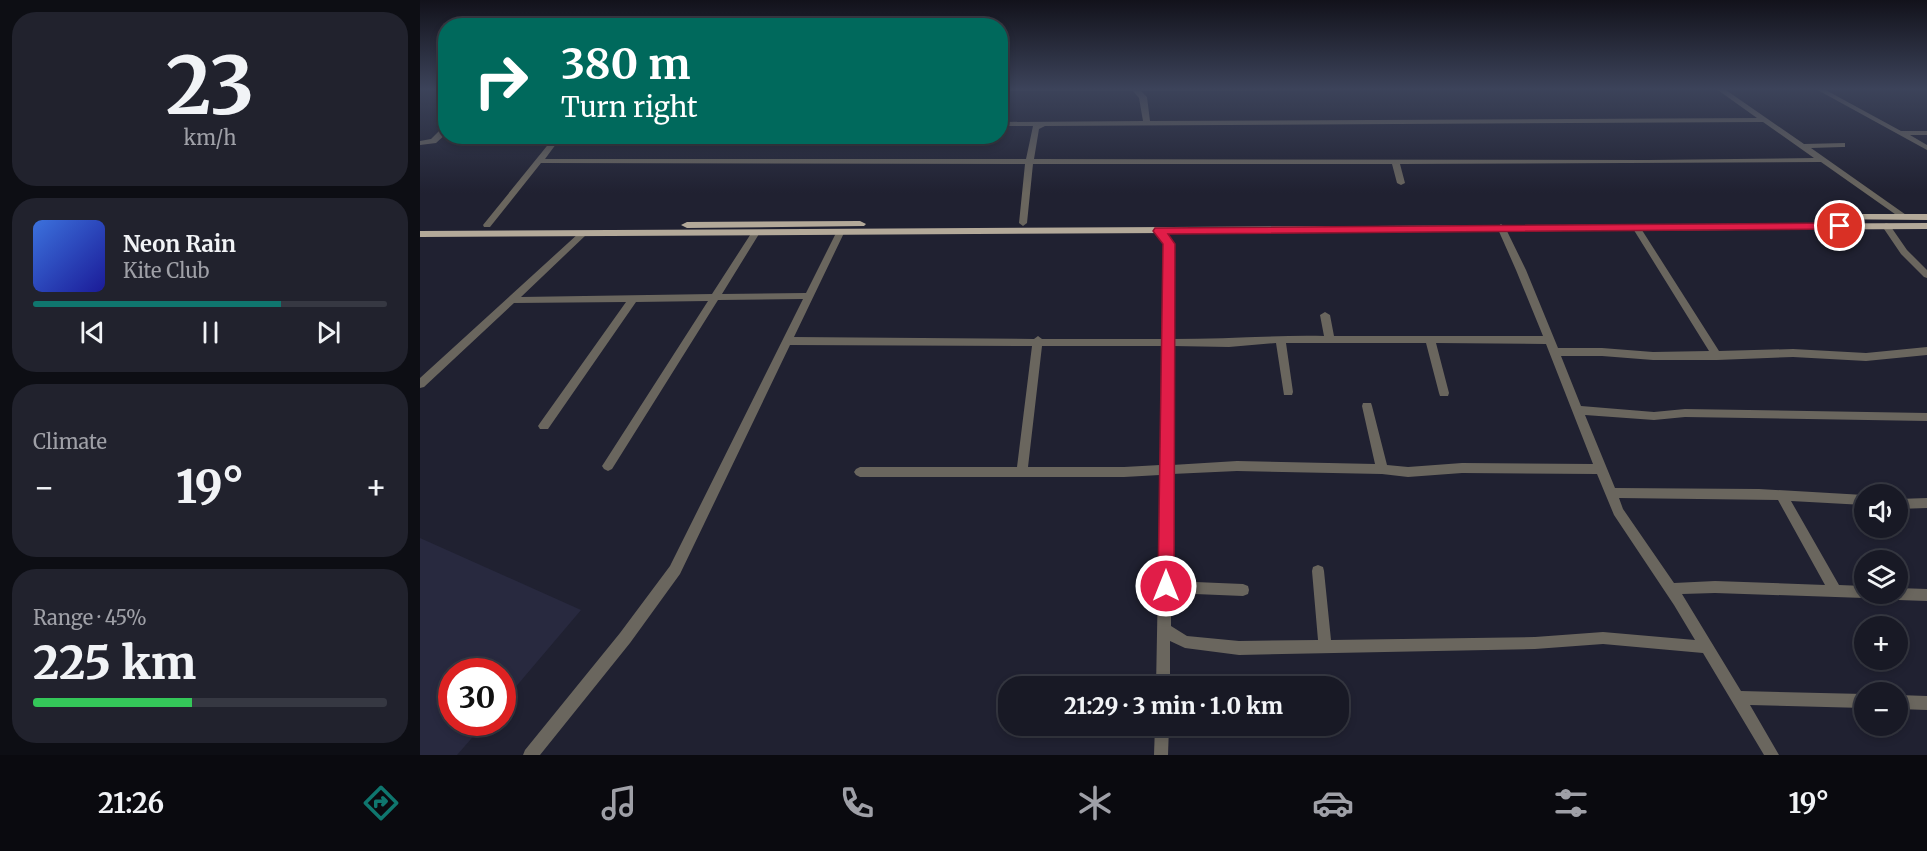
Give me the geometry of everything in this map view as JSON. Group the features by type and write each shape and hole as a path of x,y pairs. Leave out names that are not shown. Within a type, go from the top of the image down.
{"main road":[{"path":"420,226 488,225 582,235 755,234 1159,231 1259,225 1927,217"},
{"path":"420,234 1023,223 1501,227 1927,226"}],"street":[{"path":"1008,124 1265,123"},
{"path":"1770,123 1905,217"},
{"path":"1881,123 1927,148"},
{"path":"1023,223 1031,143 1039,125"},
{"path":"1899,133 1927,133"},
{"path":"420,143 433,141 438,136"},
{"path":"488,225 553,144"},
{"path":"1802,146 1842,146"},
{"path":"539,161 1822,160"},
{"path":"1395,162 1401,183"},
{"path":"1886,226 1904,252 1927,275"},
{"path":"1501,227 1611,493 1633,535 1671,589 1772,755"},
{"path":"1636,227 1717,356"},
{"path":"1159,231 1169,244 1163,676"},
{"path":"530,755 626,638 675,570 840,233"},
{"path":"608,466 755,234"},
{"path":"420,384 582,235"},
{"path":"513,300 809,296"},
{"path":"544,426 632,300"},
{"path":"1325,315 1330,340"},
{"path":"1430,339 1444,393"},
{"path":"788,341 1038,340 1229,343 1281,340 1548,339"},
{"path":"1022,470 1038,340"},
{"path":"1281,340 1288,392"},
{"path":"1553,352 1717,356 1793,353 1877,357 1927,351"},
{"path":"1367,406 1382,469"},
{"path":"1578,410 1654,416 1701,413 1758,416 1927,417"},
{"path":"860,472 1022,470 1124,472 1237,466 1382,469 1408,472 1462,468 1602,469"},
{"path":"1611,493 1781,495 1854,499"},
{"path":"1781,495 1835,590"},
{"path":"1908,504 1927,503"},
{"path":"1318,571 1325,646"},
{"path":"1166,586 1243,590"},
{"path":"1671,589 1715,587 1854,591"},
{"path":"1908,594 1927,595"},
{"path":"1165,630 1185,642 1263,648 1535,643 1610,638 1705,647"},
{"path":"1738,698 1854,701"},
{"path":"1908,702 1927,703"},
{"path":"1161,755 1162,736"}],"shaded area":[{"path":"420,538 581,610 516,687 516,658 438,658 438,736 474,736 457,755 420,755"}],"route":[{"path":"1166,586 1169,244 1159,231 1840,226"}]}
